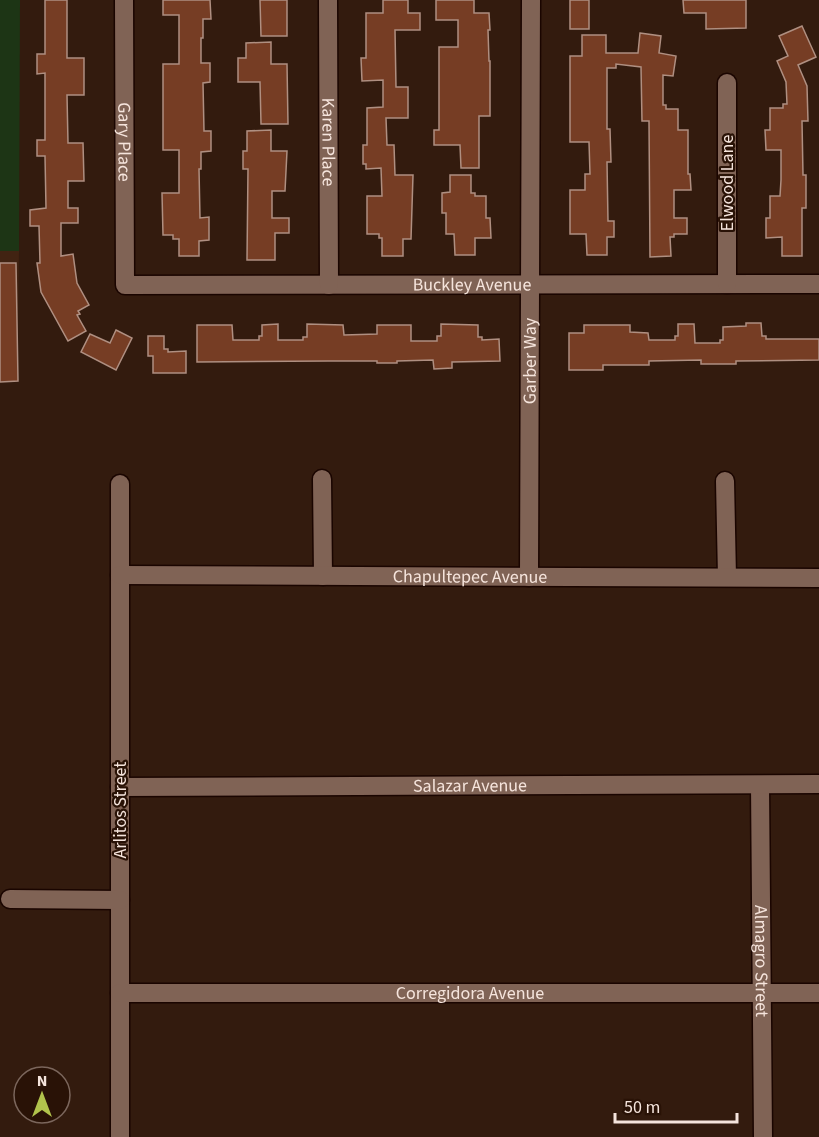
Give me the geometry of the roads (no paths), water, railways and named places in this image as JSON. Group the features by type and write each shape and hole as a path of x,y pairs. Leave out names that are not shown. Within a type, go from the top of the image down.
{"street":[{"name":"Gary Place","path":"124,0 125,285"},
{"name":"Karen Place","path":"328,0 329,285"},
{"name":"Garber Way","path":"529,577 531,0"},
{"name":"Elwood Lane","path":"727,83 727,284"},
{"name":"Buckley Avenue","path":"125,285 819,284"},
{"path":"322,479 323,576"},
{"path":"725,481 727,577"},
{"name":"Arlitos Street","path":"120,483 120,1137"},
{"name":"Chapultepec Avenue","path":"120,575 819,578"},
{"name":"Salazar Avenue","path":"120,787 819,784"},
{"name":"Almagro Street","path":"760,785 762,1137"},
{"path":"10,899 120,900"},
{"name":"Corregidora Avenue","path":"120,993 819,993"}]}
